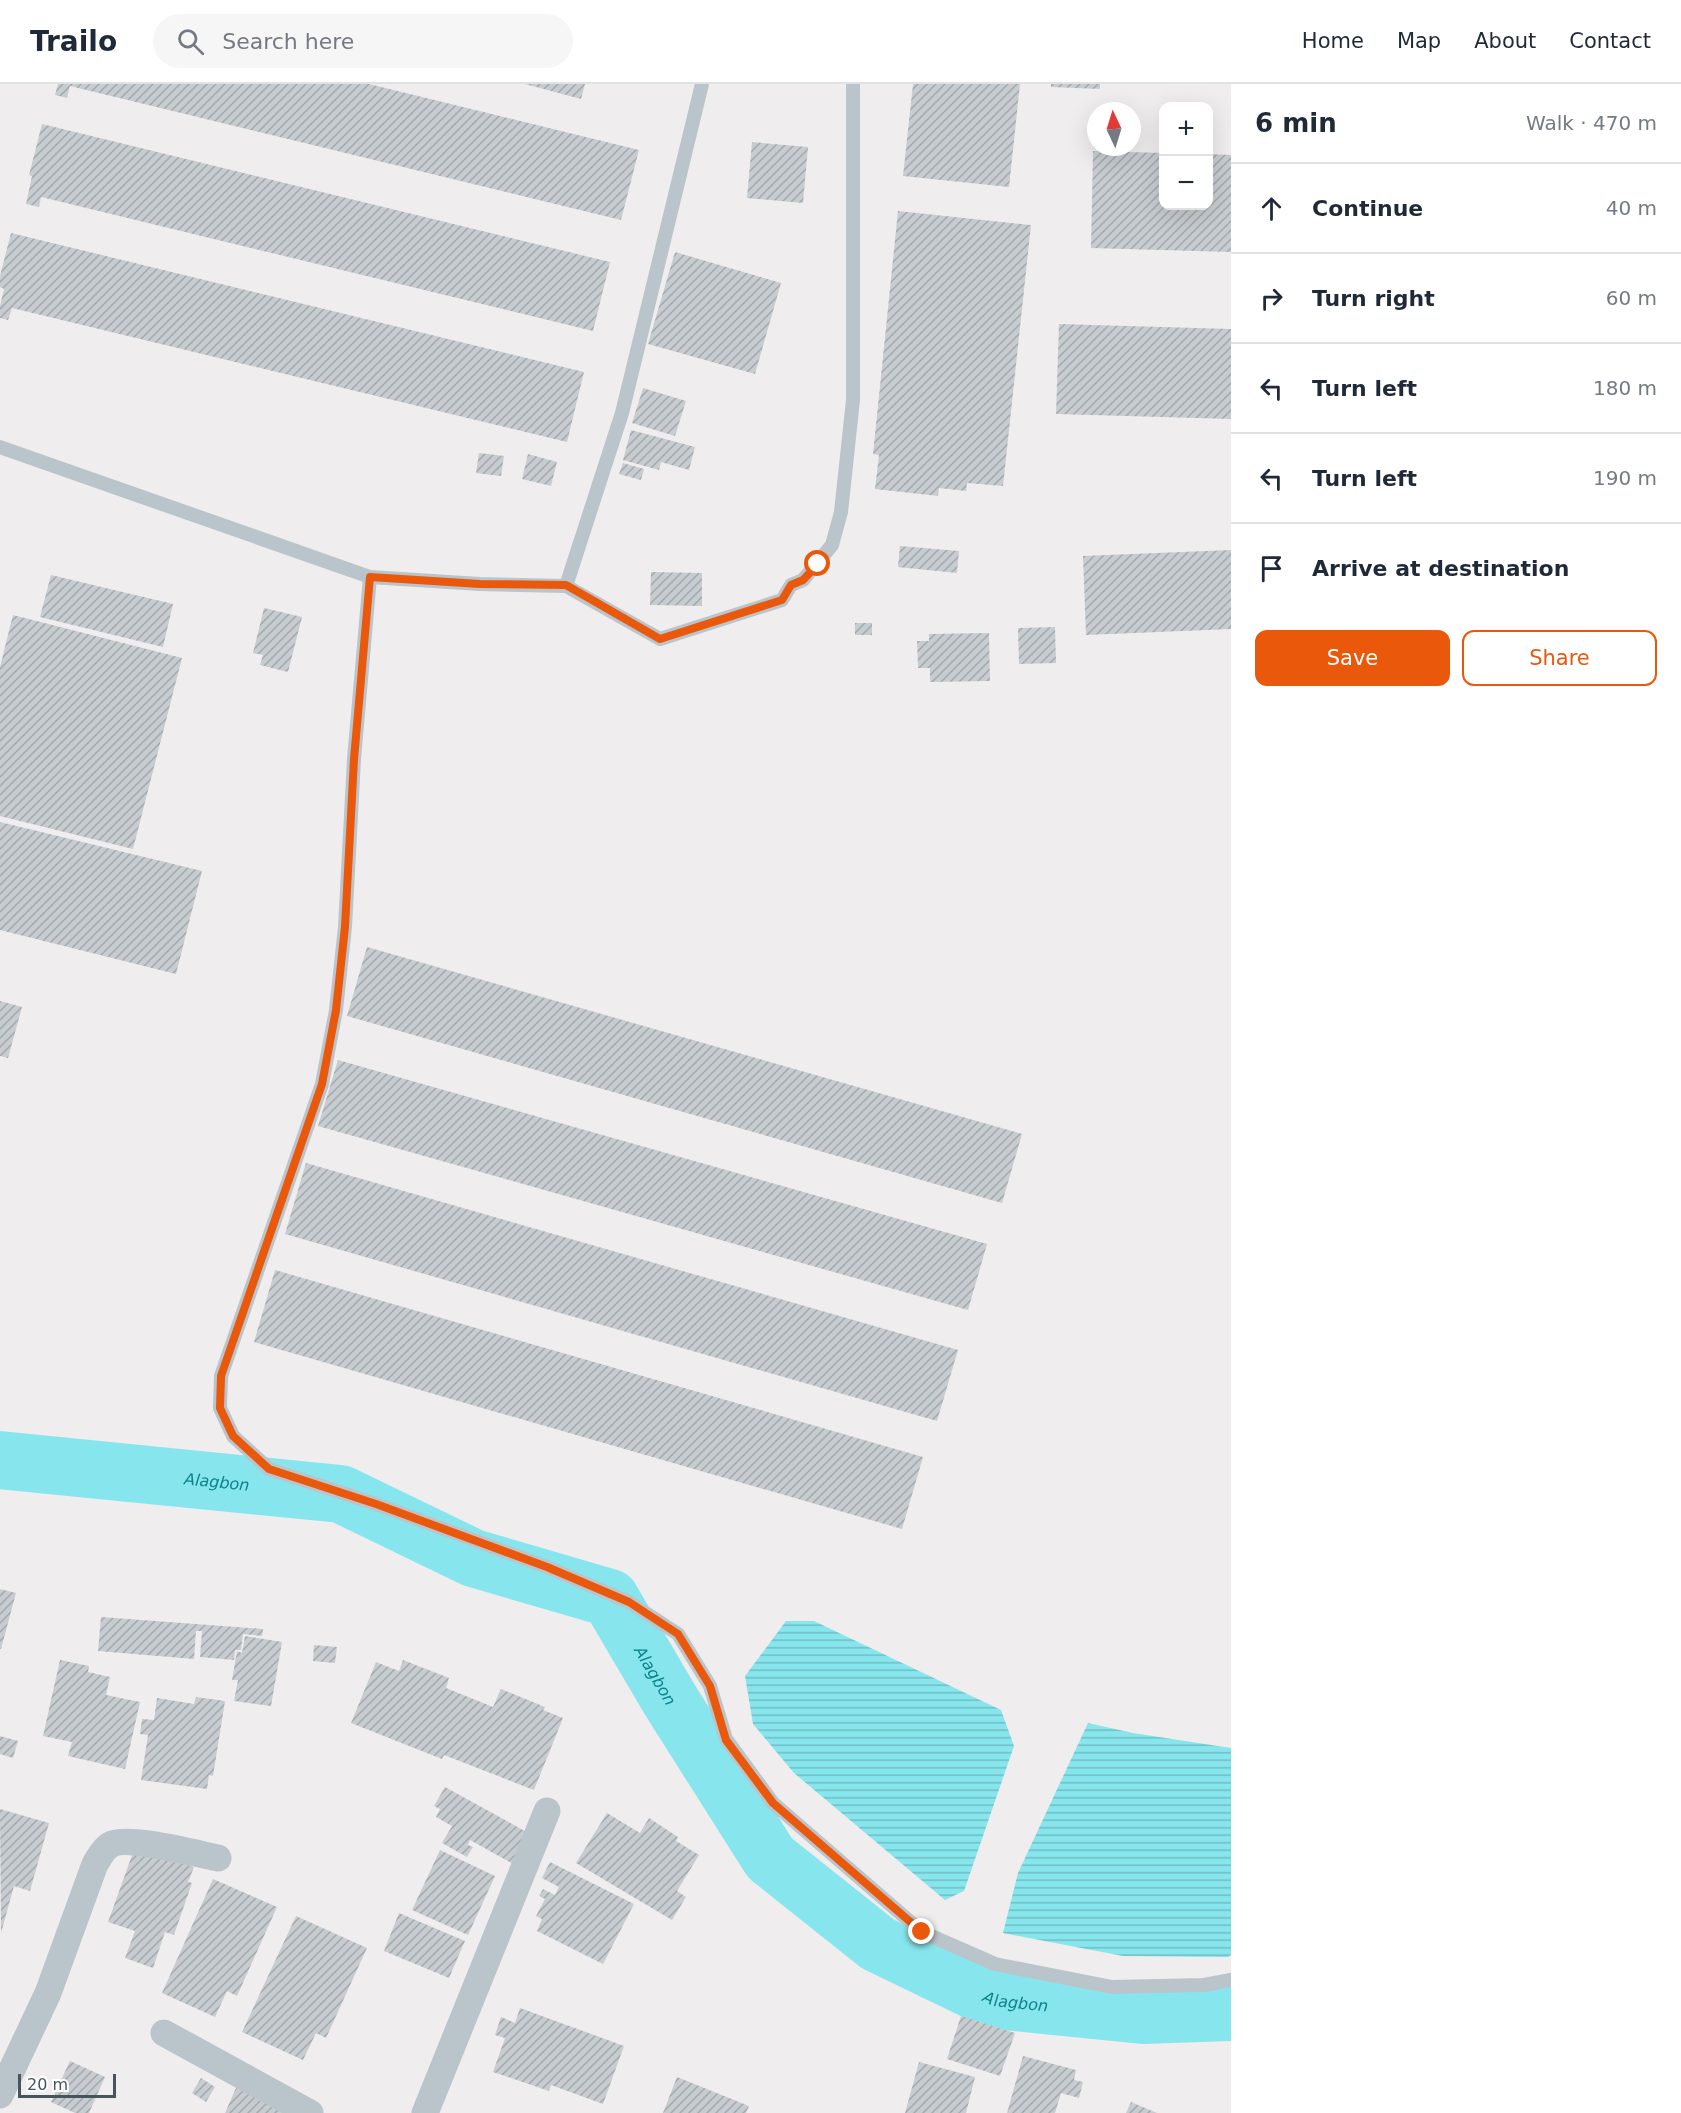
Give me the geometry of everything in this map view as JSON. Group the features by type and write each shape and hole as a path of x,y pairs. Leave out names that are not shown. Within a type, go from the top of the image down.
{"street":[{"path":"425,2113 547,1811"},
{"path":"0,2095 48,1993 95,1864 110,1845 127,1841 218,1858"},
{"path":"164,2033 310,2113"}],"lane":[{"path":"566,585 621,413 702,84"},
{"path":"0,447 370,577 480,584 566,585 660,639 782,600 791,585 803,580 832,545 841,512 853,400 853,84"},
{"path":"370,577 354,759 345,927 336,1010 322,1084 221,1376 220,1408 233,1436 269,1469 376,1504 547,1567 629,1602 678,1634 710,1686 726,1740 773,1803 922,1932 995,1964 1112,1987 1204,1985 1231,1980"}],"water":[{"path":"786,1621 814,1621 1001,1710 1014,1746 964,1891 945,1900 794,1773 753,1724 745,1676"},
{"path":"1088,1723 1133,1733 1231,1748 1231,1955 1228,1957 1123,1956 1003,1933 1018,1873"}],"building":[{"path":"58,84 369,84 639,150 621,220 70,86 67,98 55,95"},
{"path":"525,84 585,84 581,99"},
{"path":"913,84 1020,84 1009,187 903,176"},
{"path":"1051,84 1100,84 1100,89 1051,87"},
{"path":"42,124 610,262 593,331 41,197 39,207 26,204 32,176 29,175"},
{"path":"752,142 808,147 803,203 747,198"},
{"path":"1141,152 1159,153 1159,210 1213,210 1213,154 1231,155 1231,252 1091,248 1093,156 1141,156"},
{"path":"898,211 1031,225 1003,486 967,483 966,491 939,488 938,496 875,489 879,455 873,454"},
{"path":"11,233 584,372 567,442 12,308 8,320 0,318 4,289 0,287 0,276"},
{"path":"675,252 781,283 755,374 648,344"},
{"path":"1059,324 1231,329 1231,419 1056,414"},
{"path":"643,388 686,401 675,436 632,423"},
{"path":"631,430 695,447 689,470 661,462 659,470 623,460"},
{"path":"479,453 504,456 501,476 476,473"},
{"path":"528,454 557,462 551,486 522,479"},
{"path":"623,463 644,469 641,480 619,474"},
{"path":"900,546 959,551 957,573 898,567"},
{"path":"1231,550 1231,629 1086,635 1083,556"},
{"path":"651,572 702,573 702,606 650,605"},
{"path":"51,575 173,604 163,647 40,617"},
{"path":"264,608 302,617 288,672 260,665 263,655 253,653"},
{"path":"13,615 182,658 133,849 0,816 0,667"},
{"path":"855,623 872,623 872,635 855,635"},
{"path":"1055,627 1056,663 1019,664 1018,628"},
{"path":"989,633 990,681 930,682 930,668 918,668 917,641 929,641 929,634"},
{"path":"0,822 202,871 176,974 0,930"},
{"path":"367,947 1022,1134 1002,1203 347,1016"},
{"path":"0,1001 22,1007 8,1058 0,1056"},
{"path":"338,1060 987,1244 968,1310 318,1126"},
{"path":"306,1163 958,1350 937,1421 285,1234"},
{"path":"275,1270 923,1457 902,1529 254,1342"},
{"path":"0,1589 16,1593 1,1649 0,1649"},
{"path":"101,1617 263,1629 262,1636 243,1634 241,1650 235,1650 234,1660 200,1657 202,1631 196,1631 194,1659 98,1651"},
{"path":"245,1636 282,1642 271,1706 234,1701 238,1680 232,1680 237,1651 242,1653"},
{"path":"314,1645 337,1647 335,1663 313,1661"},
{"path":"60,1660 89,1666 88,1672 110,1677 106,1695 140,1702 125,1769 68,1756 72,1742 43,1736"},
{"path":"403,1660 449,1678 446,1688 493,1707 501,1689 545,1707 543,1710 563,1718 534,1790 444,1755 442,1759 351,1723 376,1662 399,1671"},
{"path":"196,1697 225,1701 213,1776 209,1775 207,1789 141,1780 148,1735 140,1734 142,1719 154,1720 157,1698 194,1704"},
{"path":"0,1736 18,1741 13,1758 0,1754"},
{"path":"445,1787 532,1835 515,1865 470,1840 468,1845 473,1847 467,1857 442,1843 452,1826 436,1817 440,1809 434,1806"},
{"path":"0,1809 49,1823 30,1891 14,1886 1,1933"},
{"path":"607,1813 640,1833 649,1818 678,1837 676,1841 699,1855 677,1891 686,1897 672,1920 576,1863"},
{"path":"135,1847 194,1867 188,1882 192,1883 174,1935 165,1932 153,1968 125,1958 135,1931 108,1922"},
{"path":"440,1850 495,1876 468,1935 412,1910"},
{"path":"550,1862 634,1904 603,1964 537,1931 542,1919 536,1916 545,1899 539,1896 543,1889 555,1895 559,1887 542,1878"},
{"path":"213,1879 277,1907 237,1996 227,1991 215,2017 162,1993"},
{"path":"399,1913 465,1941 449,1978 384,1951"},
{"path":"296,1916 367,1948 326,2038 316,2033 303,2060 242,2032"},
{"path":"520,2008 624,2046 603,2104 551,2085 549,2091 493,2072 505,2038 495,2035 501,2017 515,2023"},
{"path":"961,2016 1015,2033 1000,2076 947,2059"},
{"path":"1023,2056 1076,2070 1074,2080 1083,2082 1079,2098 1061,2093 1055,2113 1007,2113"},
{"path":"70,2061 105,2077 89,2113 75,2113 51,2102"},
{"path":"919,2062 975,2077 966,2113 905,2113"},
{"path":"677,2077 749,2106 746,2113 663,2113"},
{"path":"201,2078 215,2087 206,2102 192,2093"},
{"path":"236,2088 295,2113 225,2113"},
{"path":"1131,2102 1157,2113 1126,2113"}],"waterway":[{"name":"Alagbon","path":"0,1460 341,1494 473,1558 610,1598 670,1700 770,1858 878,1944 994,2000 1143,2015 1231,2012"}],"route":[{"path":"818,564 803,580 791,585 782,600 660,639 566,585 480,584 370,577 354,759 345,927 336,1010 322,1084 221,1376 220,1408 233,1436 269,1469 376,1504 547,1567 629,1602 678,1634 710,1686 726,1740 773,1803 922,1932"}]}
